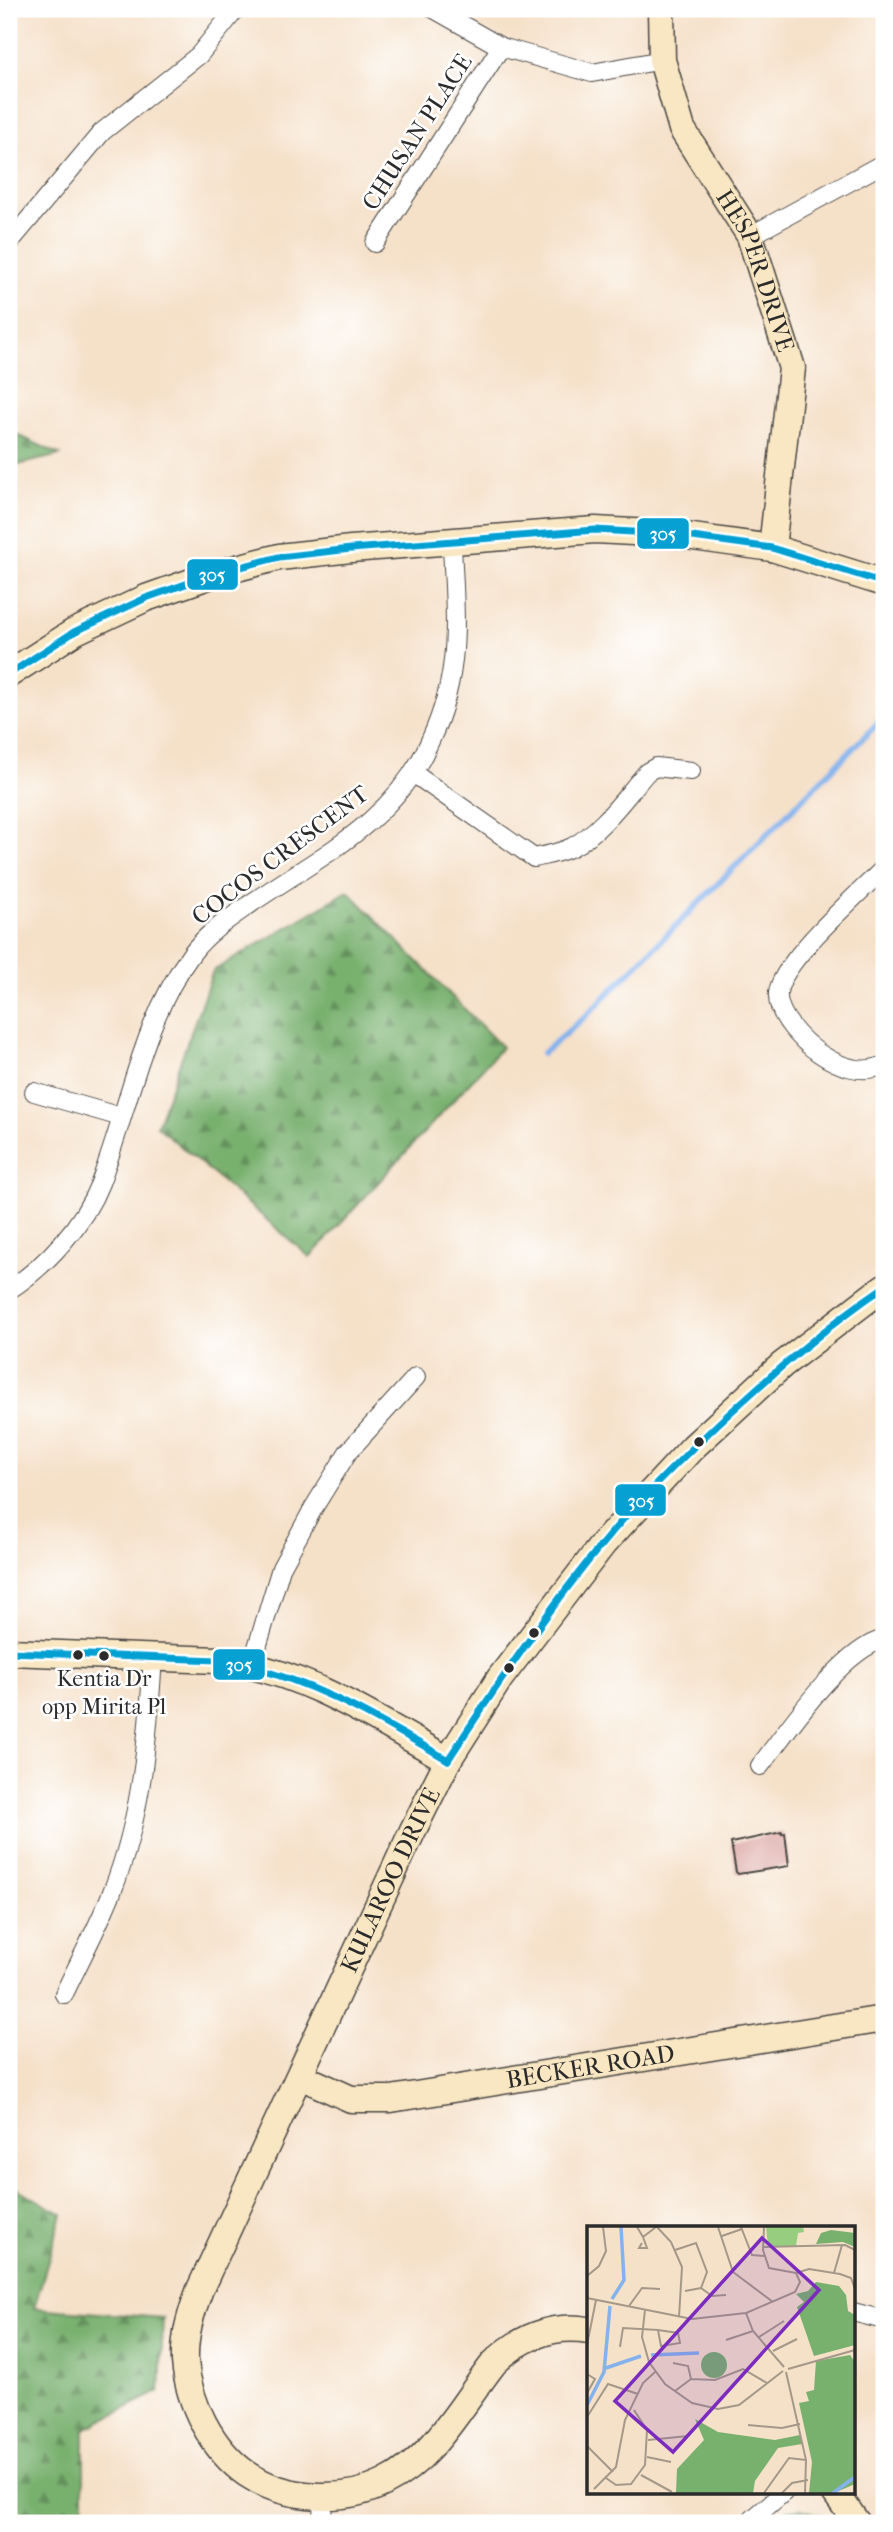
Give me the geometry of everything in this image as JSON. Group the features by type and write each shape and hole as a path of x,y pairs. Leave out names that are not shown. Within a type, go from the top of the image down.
{"street":[{"path":"9,243 102,132 199,55 236,9"},
{"path":"434,9 501,47 592,73 662,60"},
{"name":"HESPER DRIVE","path":"661,9 662,60 682,129 750,236 792,368 772,548"},
{"name":"CHUSAN PLACE","path":"375,243 501,47"},
{"path":"750,236 884,163"},
{"path":"9,674 74,632 146,597 214,574 279,557 351,549 595,530 671,534 772,548 884,583"},
{"name":"COCOS CRESCENT","path":"9,1290 42,1265 71,1232 100,1185 146,1041 163,999 195,949 221,925 353,836 386,808 412,773 430,741 445,700 454,649 452,543"},
{"path":"412,773 534,858 559,853 584,839 608,817 647,772 656,767 691,771"},
{"path":"884,869 797,957 781,979 777,996 782,1012 807,1045 824,1056 842,1066 859,1069 884,1065"},
{"path":"34,1092 121,1116"},
{"name":"KULAROO DRIVE","path":"323,2511 247,2474 220,2447 203,2421 191,2394 185,2363 189,2319 200,2289 413,1830 448,1760 500,1678 603,1544 693,1447 782,1365 884,1287"},
{"path":"252,1664 281,1568 314,1507 348,1452 416,1377"},
{"path":"760,1766 821,1687 870,1643 884,1639"},
{"path":"9,1652 153,1657 252,1664 334,1695 448,1760"},
{"path":"64,1994 112,1892 128,1842 147,1751 153,1657"},
{"name":"BECKER ROAD","path":"300,2076 351,2099 391,2099 877,2020 884,2024"},
{"path":"854,2312 884,2320"},
{"path":"323,2511 382,2485 417,2462 505,2352 530,2336 556,2329 587,2330"},
{"path":"748,2523 782,2494"},
{"path":"836,2494 857,2523"}],"green space":[{"path":"9,431 60,455 9,467"},
{"path":"348,891 502,1047 310,1257 157,1126 213,971"},
{"path":"9,2184 62,2214 34,2308 163,2318 160,2391 84,2429 84,2523 9,2523"},
{"path":"801,2509 822,2515 833,2523 768,2523 789,2510"}],"building":[{"path":"785,1833 789,1866 738,1874 736,1872 731,1843"}],"waterway":[{"path":"543,1053 587,1015 884,717"}],"transit line":[{"name":"305","path":"9,674 74,632 146,598 214,574 279,557 351,549 595,530 671,534 772,548 884,583"},
{"name":"305","path":"448,1760 541,1623 630,1512 689,1451 759,1386 820,1335 884,1287"},
{"name":"305","path":"9,1652 218,1660 250,1667 338,1699 448,1760"}],"place":[{"name":"Kentia Dr opp Mirita Pl","path":"104,1656"}]}
